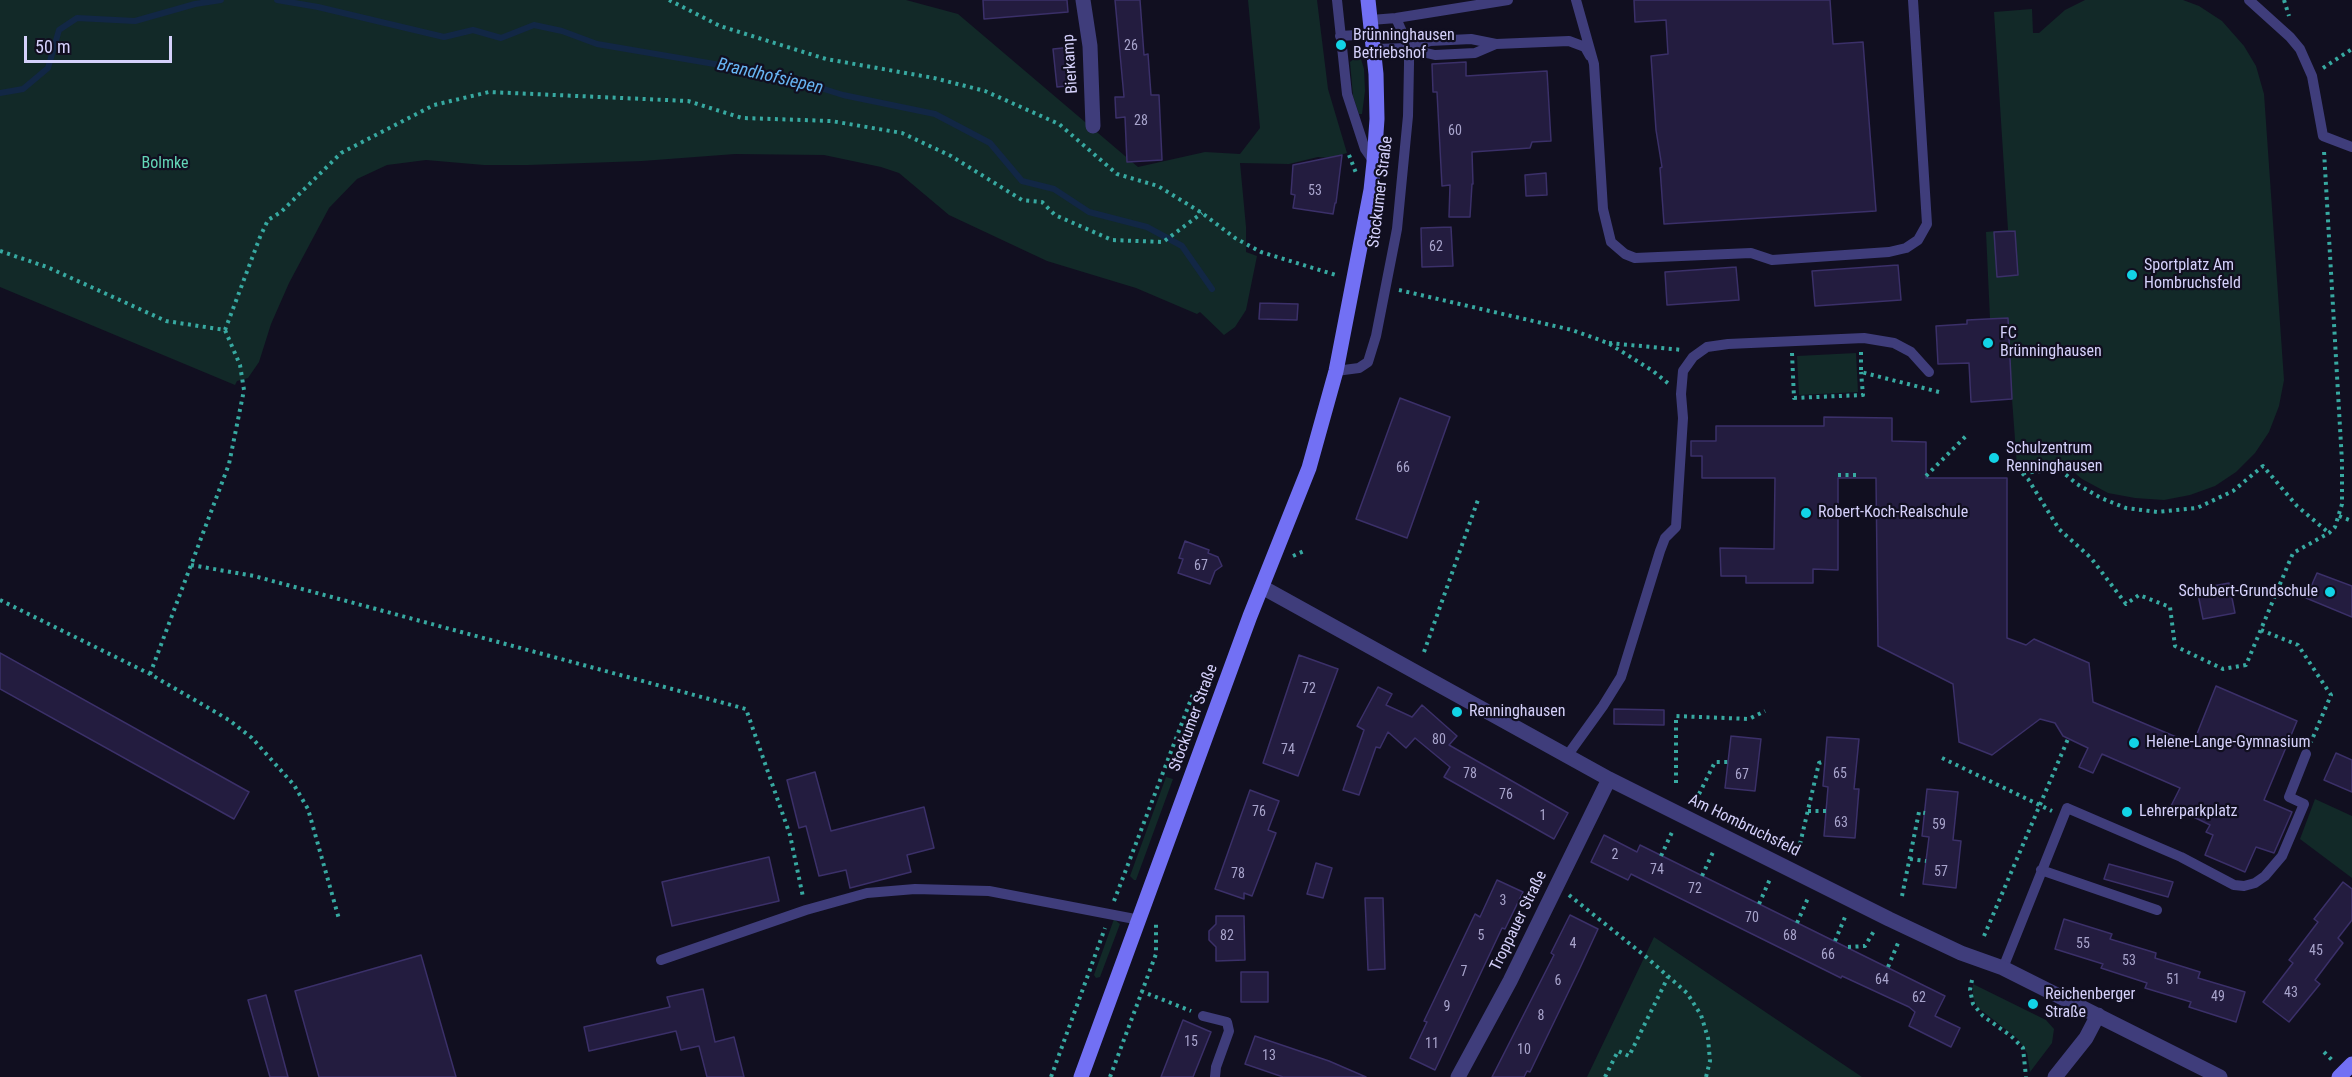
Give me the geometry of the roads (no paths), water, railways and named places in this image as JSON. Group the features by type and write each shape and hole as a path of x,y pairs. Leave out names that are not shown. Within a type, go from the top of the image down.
{"main road":[{"name":"Stockumer Straße","path":"1081,1077 1262,588 1309,468 1336,371 1370,199 1374,162 1377,118 1373,34 1368,0"},
{"path":"2339,1077 2352,1064"}],"street":[{"name":"Bierkamp","path":"1083,0 1090,46 1093,126"},
{"name":"Am Hombruchsfeld","path":"1262,588 1609,779 1889,919 1961,953 2003,968 2220,1077"},
{"name":"Troppauer Straße","path":"1458,1077 1510,981 1609,779"},
{"path":"2055,1077 2086,1038 2098,1015"}],"lane":[{"path":"1337,0 1344,77 1354,121 1365,148 1374,162"},
{"path":"1373,34 1396,18 1508,0"},
{"path":"1576,0 1594,64 1604,222 1611,242 1625,254 1635,258 1751,253 1772,260 1889,252 1906,248 1918,240 1928,224 1913,0"},
{"path":"2249,0 2290,37 2300,50 2312,76 2323,135 2352,147"},
{"name":"Stockumer Straße","path":"1336,371 1359,368 1368,362 1376,336 1397,230 1407,127 1409,48 1396,18"},
{"path":"1340,36 1373,34 1409,48 1430,41 1471,39 1496,44 1569,41 1585,48 1594,64"},
{"path":"1566,756 1621,677 1660,550 1665,538 1676,527 1683,418 1681,394 1683,371 1693,357 1707,348 1728,344 1864,338 1894,343 1903,347 1911,352 1929,372"},
{"path":"2003,968 2067,808 2181,857 2234,885 2244,886 2265,876 2282,856 2304,804 2289,797 2306,754"},
{"path":"2041,870 2157,910"},
{"path":"661,960 806,910 867,893 915,890 989,891 1140,920"},
{"path":"1203,1016 1227,1022 1229,1031 1216,1067 1215,1077"}],"waterway":[{"name":"Brandhofsiepen","path":"0,93 23,89 48,68 59,30 77,18 135,21 195,4 221,0"},
{"name":"Brandhofsiepen","path":"277,0 318,7 444,37 473,30 501,38 534,25 562,31 597,44 779,75 843,95 935,114 990,143 1022,181 1054,189 1089,212 1147,227 1182,246 1212,289"}],"place":[{"name":"Brünninghausen Betriebshof","path":"1341,45"},
{"name":"Sportplatz Am Hombruchsfeld","path":"2132,275"},
{"name":"FC Brünninghausen","path":"1988,343"},
{"name":"Schulzentrum Renninghausen","path":"1994,458"},
{"name":"Robert-Koch-Realschule","path":"1806,513"},
{"name":"Schubert-Grundschule","path":"2330,592"},
{"name":"Renninghausen","path":"1457,712"},
{"name":"Helene-Lange-Gymnasium","path":"2134,743"},
{"name":"Lehrerparkplatz","path":"2127,812"},
{"name":"Reichenberger Straße","path":"2033,1004"}],"park label":[{"name":"Bolmke","path":"165,164"}]}
